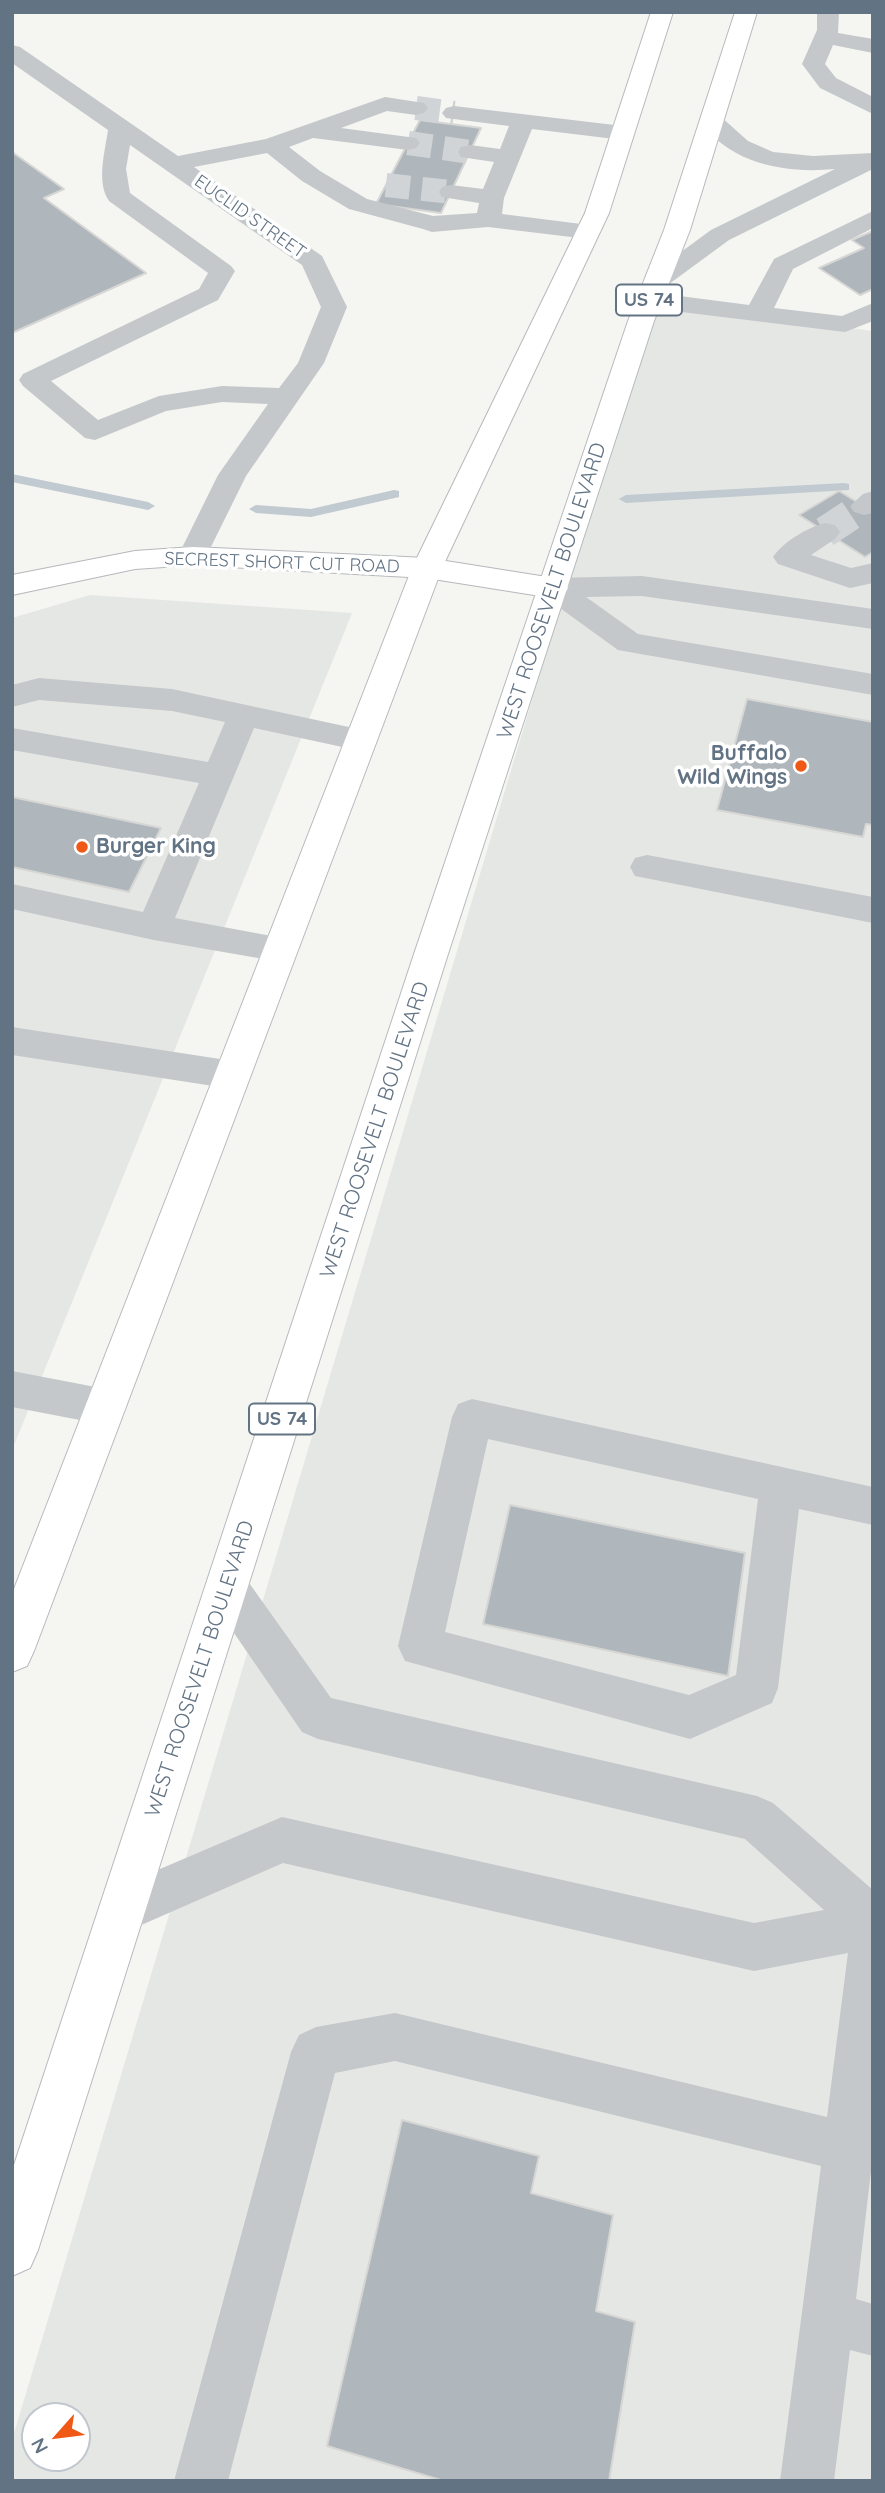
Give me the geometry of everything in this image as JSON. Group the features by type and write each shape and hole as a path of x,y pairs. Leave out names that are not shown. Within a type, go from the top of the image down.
{"main road":[{"path":"12,1651 427,568 589,231 662,12"},
{"name":"WEST ROOSEVELT BOULEVARD","path":"12,2250 431,954 653,291 677,230 746,12"},
{"name":"SECREST SHORT CUT ROAD","path":"12,585 135,560 193,556 427,568 553,588"}],"street":[{"path":"828,12 828,30 813,64 828,83 868,100"},
{"path":"825,37 873,46"},
{"name":"EUCLID STREET","path":"12,52 313,261 334,307 311,363 232,475 193,556"},
{"path":"174,164 272,145 310,131 386,104 414,125 310,131"},
{"path":"454,113 516,138"},
{"path":"712,121 742,147 782,161 829,165 873,158"},
{"path":"121,126 114,169 118,196 222,271 209,294 23,384 95,432 159,404 222,394 286,397"},
{"path":"475,142 623,133"},
{"path":"490,209 516,138"},
{"path":"272,145 311,176 358,204 432,223 490,209"},
{"path":"653,291 720,236 873,158"},
{"path":"311,176 374,183"},
{"path":"451,192 490,209 589,231"},
{"path":"758,314 783,264 873,218"},
{"path":"653,291 758,314 845,324 873,311"},
{"path":"825,532 788,557 850,578 873,573"},
{"path":"553,588 642,586 873,619"},
{"path":"553,588 629,643 873,685"},
{"path":"12,696 39,689 172,700 361,740"},
{"path":"154,927 243,715"},
{"path":"12,739 218,775"},
{"path":"647,867 873,910"},
{"path":"12,886 59,906"},
{"path":"12,895 154,927 281,949"},
{"path":"12,1041 233,1075"},
{"path":"12,1390 106,1407"},
{"path":"781,1486 756,1688 690,1717 420,1646 472,1417 873,1506"},
{"path":"227,1587 318,1717 757,1819 873,1924"},
{"path":"122,1909 282,1840 754,1947 873,1924"},
{"path":"807,2481 850,2324 848,2147 873,1948"},
{"path":"201,2481 316,2052 395,2037 848,2147"}],"shaded area":[{"path":"651,302 873,331 873,2481 12,2481 12,2440 21,2410 21,2472 91,2472 91,2402 23,2402"},
{"path":"90,595 352,613 12,1450 12,618"}],"building":[{"path":"420,120 481,128 441,213 376,204"},
{"path":"12,152 64,189 44,198 146,273 12,333"},
{"path":"873,231 873,289 860,295 819,268 864,248 852,240"},
{"path":"839,491 873,512 873,552 865,557 799,515"},
{"name":"Buffalo Wild Wings","path":"747,699 873,722 873,825 866,824 863,837 717,810"},
{"name":"Burger King","path":"12,797 161,828 129,892 12,867"},
{"path":"510,1505 745,1553 728,1676 483,1624"},
{"path":"402,2120 539,2156 531,2193 613,2215 596,2311 635,2322 609,2481 444,2481 327,2446"}],"waterway":[{"path":"12,478 148,506"},
{"path":"626,499 844,487"},
{"path":"256,509 311,513 394,494"}],"tunnel":[{"path":"416,108 454,113"},
{"path":"408,143 470,152"},
{"path":"386,185 451,192"},
{"path":"825,532 864,506"}],"place":[{"name":"Buffalo Wild Wings","path":"801,766"},
{"name":"Burger King","path":"82,847"}]}
